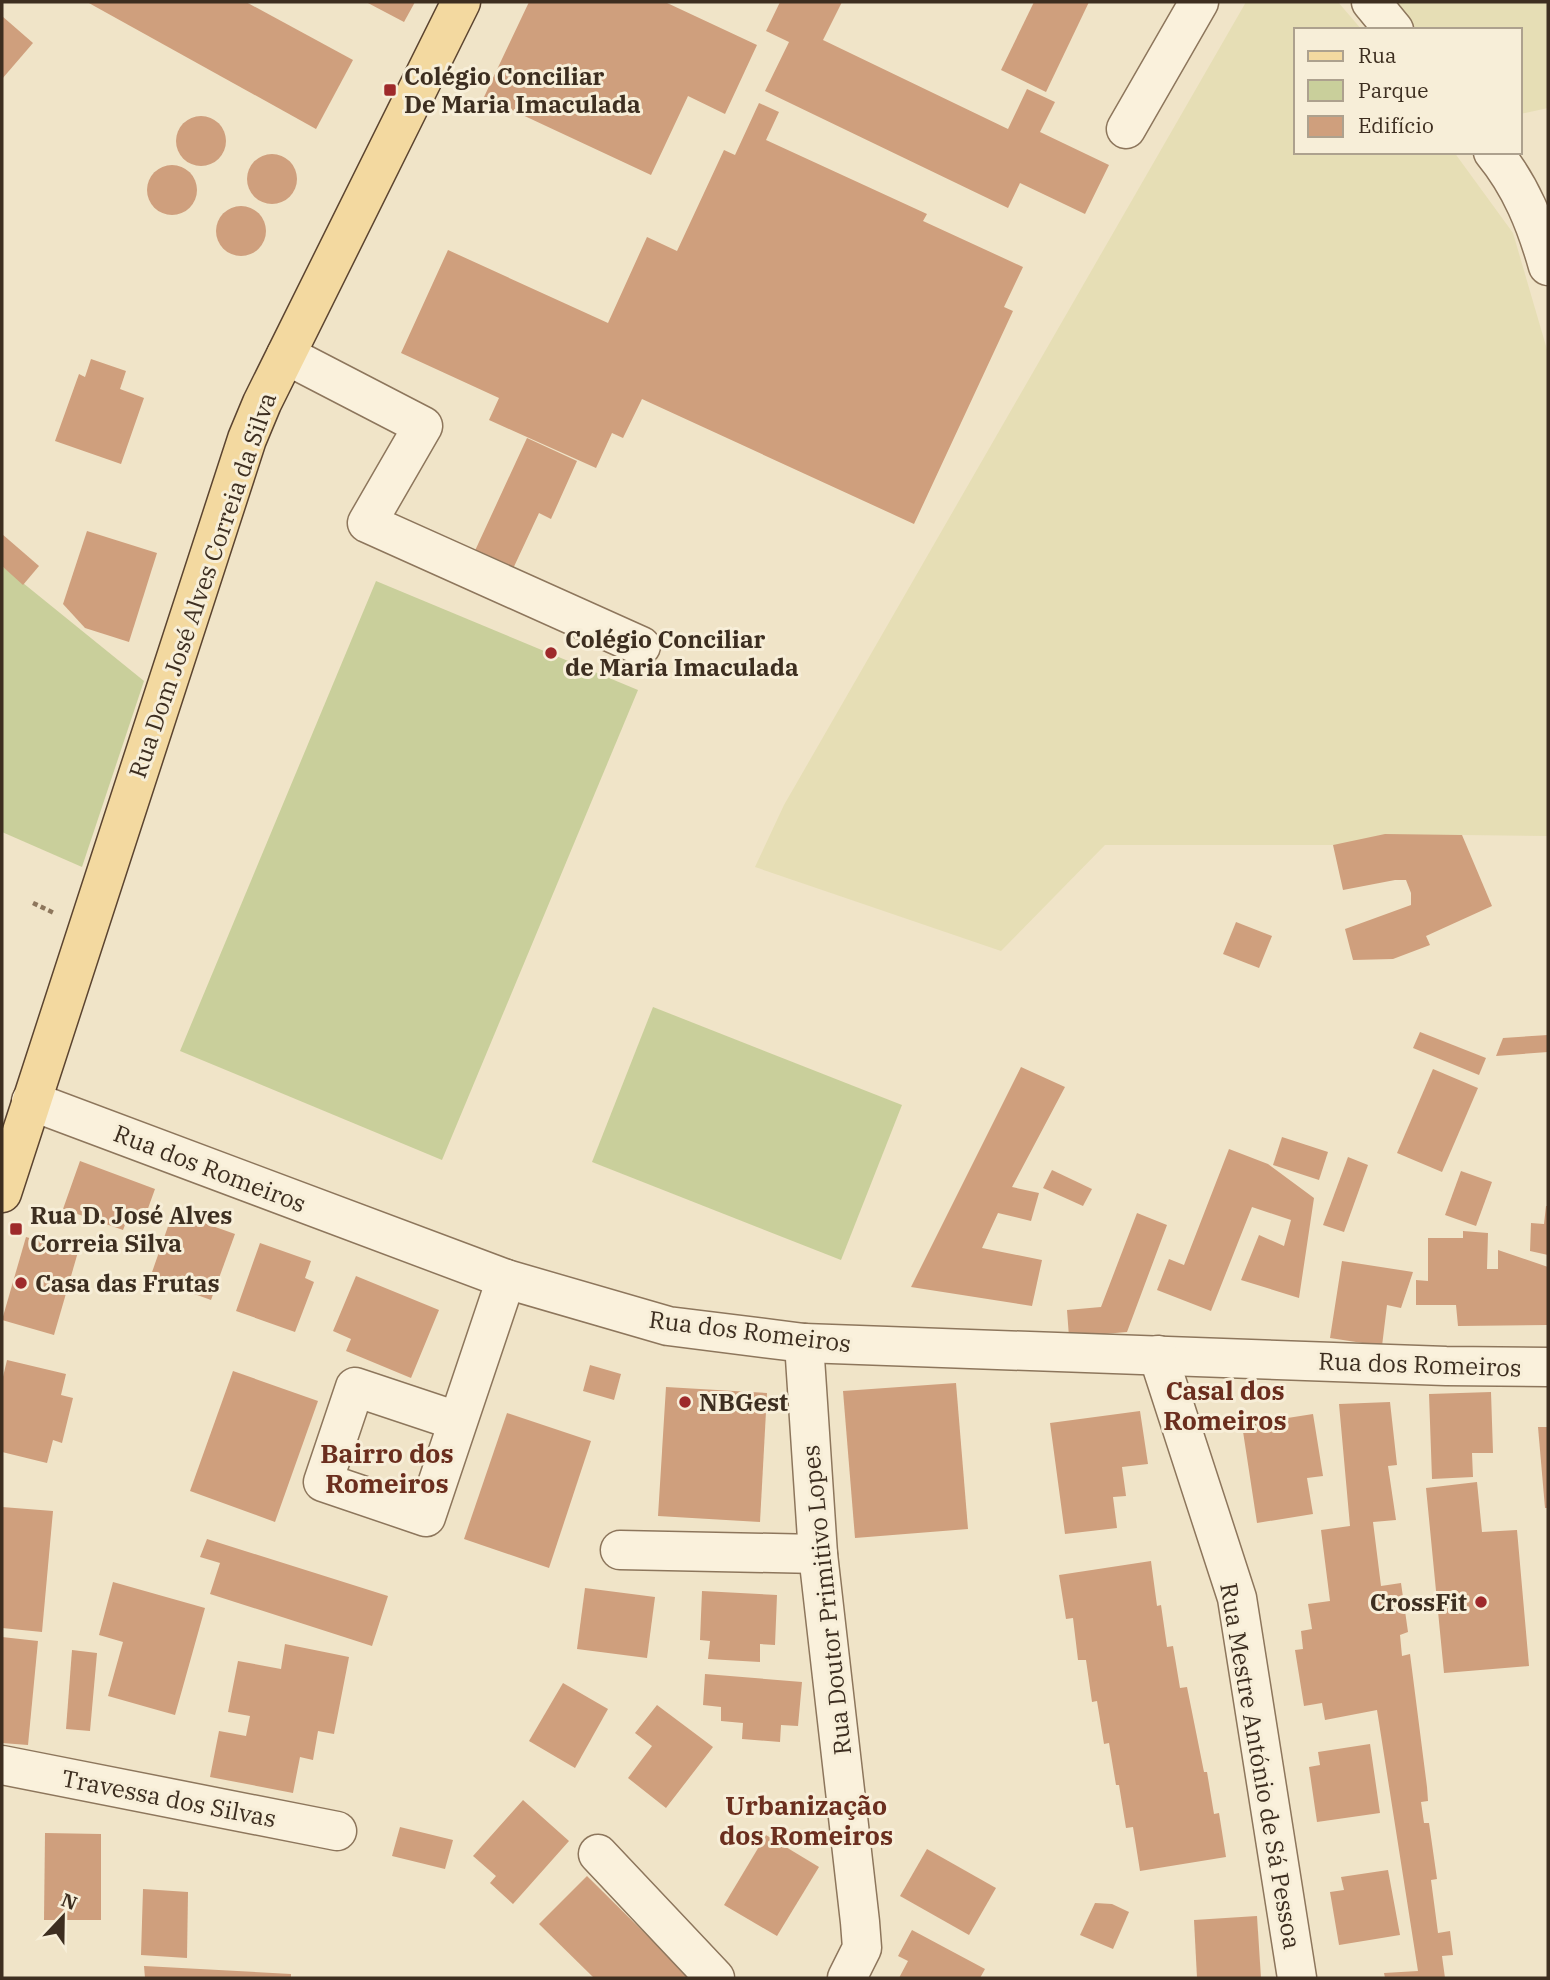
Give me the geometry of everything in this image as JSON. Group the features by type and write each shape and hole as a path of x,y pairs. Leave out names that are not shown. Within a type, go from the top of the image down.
{"main road":[{"name":"Rua Dom José Alves Correia da Silva","path":"2,1193 19,1113 262,402 461,2"}],"street":[{"path":"1126,129 1199,2"},
{"path":"1371,2 1392,28"},
{"path":"1495,154 1523,197 1538,232 1548,266"},
{"path":"286,355 423,426 367,523 641,646"},
{"name":"Rua dos Romeiros","path":"19,1113 506,1279 668,1326 804,1343 1446,1366 1548,1367"},
{"path":"457,1421 506,1279"},
{"name":"Rua Doutor Primitivo Lopes","path":"804,1343 818,1554 862,1948 847,1978"},
{"name":"Rua Mestre António de Sá Pessoa","path":"1158,1355 1237,1598 1297,1978"},
{"path":"620,1550 818,1554"},
{"name":"Travessa dos Silvas","path":"2,1765 337,1832"},
{"path":"598,1854 715,1978"}],"shaded area":[{"path":"1246,2 1338,2 1360,28 1294,28 1294,154 1455,154 1513,233 1548,353 1548,836 1462,835 1333,845 1105,845 1001,951 755,867 784,805"},
{"path":"1379,2 1548,2 1548,108 1522,114 1522,28 1398,28"}],"green space":[{"path":"2,566 144,681 82,867 2,832"},
{"path":"376,581 638,690 442,1160 180,1051"},
{"path":"653,1007 902,1105 841,1260 592,1162"}],"building":[{"path":"87,2 246,2 353,60 316,129"},
{"path":"366,2 415,2 404,22"},
{"path":"529,2 665,2 757,45 725,114 688,96 651,175 484,97"},
{"path":"780,2 842,2 823,40 1008,129 1027,89 1055,102 1040,132 1109,165 1085,214 1020,183 1008,208 765,91 789,42 766,31"},
{"path":"1034,2 1089,2 1046,92 1001,70"},
{"path":"2,16 33,43 2,79"},
{"path":"759,103 779,112 766,140 927,214 923,221 1023,267 1004,307 1013,311 914,524 642,399 623,438 612,433 596,468 489,420 499,398 401,353 448,250 608,323 647,237 677,251 724,150 735,155"},
{"path":"201,116 219,123 226,141 219,159 201,166 183,159 176,141 183,123"},
{"path":"272,154 290,161 297,179 290,197 272,204 254,197 247,179 254,161"},
{"path":"172,165 190,172 197,190 190,208 172,215 154,208 147,190 154,172"},
{"path":"241,206 259,213 266,231 259,249 241,256 223,249 216,231 223,213"},
{"path":"91,359 126,371 120,389 144,398 121,464 55,441 79,374 85,377"},
{"path":"527,438 577,461 551,519 539,513 511,573 473,555"},
{"path":"87,531 157,553 129,642 85,628 63,604"},
{"path":"2,534 39,566 23,585 2,566"},
{"path":"1385,834 1462,835 1492,906 1426,936 1430,945 1393,959 1353,960 1345,929 1411,905 1411,893 1406,880 1343,890 1333,845"},
{"path":"1236,922 1272,936 1259,968 1223,954"},
{"path":"1420,1032 1486,1058 1479,1075 1413,1048"},
{"path":"1548,1035 1548,1052 1496,1056 1503,1038"},
{"path":"1021,1067 1065,1087 1012,1187 1039,1193 1031,1221 998,1213 982,1248 1042,1260 1032,1306 911,1287"},
{"path":"1433,1069 1478,1088 1442,1172 1397,1153"},
{"path":"1282,1137 1328,1152 1319,1180 1273,1165"},
{"path":"1229,1149 1268,1164 1314,1198 1299,1298 1241,1280 1259,1235 1284,1246 1291,1220 1252,1207 1211,1311 1157,1290 1169,1259 1184,1265"},
{"path":"1348,1157 1368,1165 1344,1232 1323,1225"},
{"path":"80,1161 155,1189 146,1214 131,1209 123,1230 63,1209"},
{"path":"1052,1170 1092,1189 1083,1206 1043,1188"},
{"path":"1461,1171 1492,1182 1476,1226 1445,1215"},
{"path":"1546,1206 1548,1255 1530,1251 1531,1223 1544,1224"},
{"path":"173,1212 235,1234 211,1300 150,1278"},
{"path":"1137,1213 1167,1225 1127,1332 1069,1337 1067,1310 1101,1307"},
{"path":"1463,1231 1488,1233 1487,1269 1498,1269 1498,1250 1548,1267 1548,1325 1458,1326 1456,1305 1416,1305 1416,1280 1428,1281 1428,1238 1463,1238"},
{"path":"26,1237 78,1252 54,1335 2,1320"},
{"path":"260,1243 311,1261 305,1278 314,1282 295,1332 236,1311"},
{"path":"1342,1261 1413,1272 1401,1308 1387,1305 1382,1346 1330,1338"},
{"path":"356,1276 439,1310 411,1378 346,1351 351,1339 333,1331"},
{"path":"7,1360 66,1374 61,1395 73,1398 62,1443 53,1440 47,1463 2,1452 2,1381"},
{"path":"590,1365 621,1374 614,1400 583,1391"},
{"path":"233,1371 318,1401 275,1522 190,1491"},
{"path":"956,1383 968,1529 855,1538 843,1391"},
{"path":"666,1387 767,1393 760,1522 658,1516"},
{"path":"1491,1392 1493,1453 1472,1453 1473,1477 1432,1479 1429,1394"},
{"path":"1390,1402 1397,1465 1388,1466 1396,1520 1373,1522 1381,1586 1401,1583 1408,1632 1400,1635 1402,1656 1410,1654 1427,1787 1428,1801 1421,1802 1424,1823 1429,1823 1437,1879 1431,1880 1438,1933 1450,1931 1453,1955 1442,1956 1445,1978 1385,1978 1384,1973 1418,1971 1377,1710 1325,1720 1322,1703 1304,1706 1295,1650 1303,1649 1301,1631 1312,1629 1308,1604 1330,1601 1321,1530 1350,1526 1339,1404"},
{"path":"1140,1411 1148,1464 1122,1467 1126,1496 1113,1497 1117,1528 1065,1534 1050,1423"},
{"path":"507,1413 591,1441 549,1568 464,1539"},
{"path":"1313,1414 1323,1476 1307,1478 1313,1514 1257,1523 1242,1425"},
{"path":"1538,1427 1548,1427 1548,1508 1545,1508"},
{"name":"CrossFit","path":"1477,1482 1482,1532 1517,1530 1529,1666 1444,1673 1426,1488"},
{"path":"2,1507 53,1511 42,1632 2,1628"},
{"path":"207,1539 388,1596 372,1646 210,1594 220,1563 200,1557"},
{"path":"1151,1561 1157,1606 1161,1605 1167,1647 1173,1646 1180,1688 1187,1687 1214,1814 1219,1813 1226,1857 1140,1871 1133,1827 1126,1828 1109,1743 1104,1744 1097,1701 1092,1702 1086,1660 1078,1660 1073,1618 1066,1619 1059,1575"},
{"path":"113,1582 205,1608 175,1715 108,1696 123,1642 99,1635"},
{"path":"585,1588 655,1597 647,1658 577,1649"},
{"path":"702,1591 777,1595 775,1645 760,1644 760,1662 708,1659 710,1641 700,1640"},
{"path":"2,1637 38,1641 28,1745 2,1743"},
{"path":"285,1644 349,1657 334,1734 318,1731 313,1760 300,1757 293,1793 210,1777 219,1731 246,1736 250,1716 228,1712 238,1661 281,1669"},
{"path":"72,1650 97,1653 90,1731 66,1729"},
{"path":"705,1674 802,1682 798,1726 781,1725 780,1742 742,1739 743,1723 721,1721 721,1707 703,1705"},
{"path":"563,1683 608,1709 575,1768 529,1741"},
{"path":"657,1705 713,1747 666,1808 628,1778 652,1746 635,1733"},
{"path":"1370,1744 1380,1813 1317,1822 1309,1767 1320,1765 1318,1752"},
{"path":"523,1800 569,1841 513,1904 490,1883 496,1876 473,1856"},
{"path":"400,1827 453,1840 445,1869 392,1856"},
{"path":"45,1833 101,1834 101,1920 44,1920"},
{"path":"766,1835 819,1867 777,1936 724,1905"},
{"path":"927,1849 996,1888 969,1935 900,1896"},
{"path":"1388,1870 1400,1935 1339,1945 1330,1892 1344,1890 1341,1877"},
{"path":"587,1876 690,1978 594,1978 539,1924"},
{"path":"143,1889 188,1892 187,1958 141,1955"},
{"path":"1095,1903 1112,1904 1129,1912 1113,1949 1080,1935"},
{"path":"1257,1916 1261,1978 1197,1978 1194,1920"},
{"path":"912,1930 985,1969 980,1978 899,1978 908,1961 898,1956"},
{"path":"144,1966 291,1974 291,1978 145,1978"}],"place":[{"name":"Colégio Conciliar De Maria Imaculada","path":"390,90"},
{"name":"Colégio Conciliar de Maria Imaculada","path":"551,653"},
{"name":"Rua D. José Alves Correia Silva","path":"16,1229"},
{"name":"Casa das Frutas","path":"21,1283"},
{"name":"NBGest","path":"685,1402"},
{"name":"CrossFit","path":"1481,1602"}],"district":[{"name":"Casal dos Romeiros","path":"1225,1405"},
{"name":"Bairro dos Romeiros","path":"387,1468"},
{"name":"Urbanização dos Romeiros","path":"806,1820"}]}
